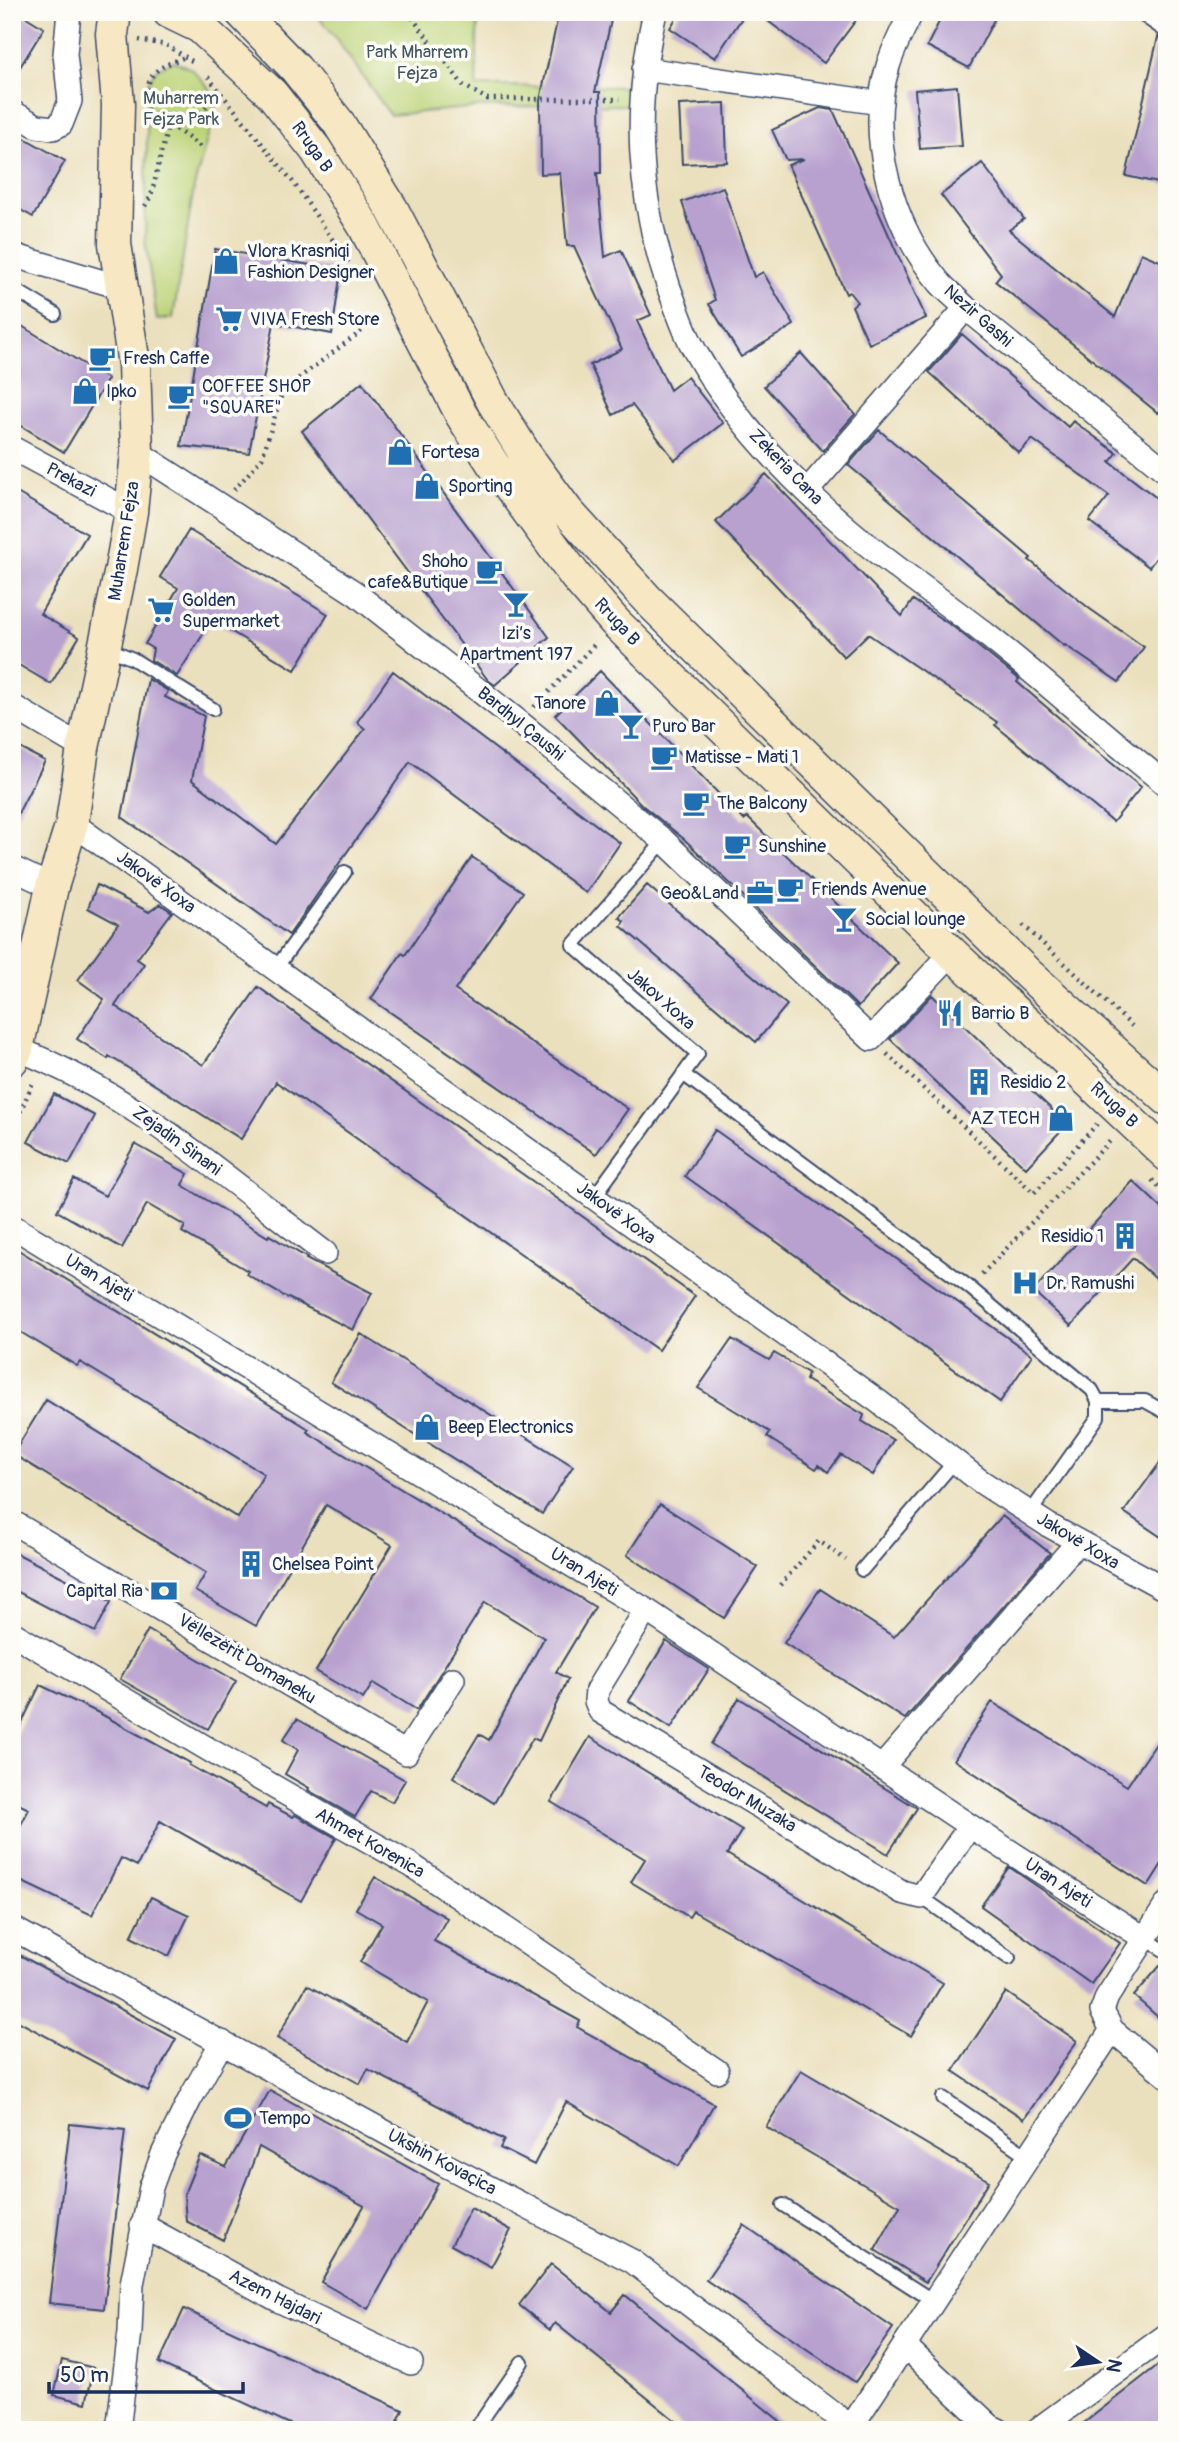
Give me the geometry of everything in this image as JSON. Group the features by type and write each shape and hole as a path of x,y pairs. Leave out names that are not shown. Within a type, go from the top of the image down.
{"main road":[{"name":"Rruga B","path":"169,12 200,27 272,94 316,150 364,226 462,416 493,464 576,577 615,622 952,953 1167,1155"},
{"name":"Rruga B","path":"241,12 296,69 338,122 392,209 492,402 525,454 567,511 648,600 1028,974 1167,1099"},
{"name":"Muharrem Fejza","path":"14,1055 21,986 72,823 83,748 131,512 137,452 134,364 115,244 118,104 114,23"}],"street":[{"path":"12,112 37,126 52,128 61,124 70,101 65,54 69,12"},
{"name":"Zekeria Cana","path":"655,12 642,99 645,200 659,256 680,317 694,350 718,388 746,424 807,491 847,528 990,638 1167,785"},
{"name":"Nezir Gashi","path":"912,12 887,68 881,103 880,134 886,171 907,233 940,284 966,308 1167,472"},
{"path":"645,69 881,103"},
{"path":"12,255 120,287"},
{"path":"807,491 966,308"},
{"name":"Prekazi","path":"12,448 131,512"},
{"name":"Bardhyl Çaushi","path":"137,452 355,593 519,722 664,841 871,1039"},
{"path":"12,706 83,748"},
{"name":"Jakovë Xoxa","path":"72,823 879,1402 955,1461 1030,1513 1167,1590"},
{"path":"12,867 52,887"},
{"path":"871,1039 952,953"},
{"name":"Zejadin Sinani","path":"14,1055 43,1059 132,1108 325,1253"},
{"name":"Uran Ajeti","path":"12,1226 646,1610 970,1826 1144,1938"},
{"name":"Vëllezërit Domaneku","path":"12,1522 406,1753 453,1679"},
{"path":"882,1768 1078,1542"},
{"name":"Teodor Muzaka","path":"646,1610 597,1690 596,1702 600,1711 882,1882 902,1892 921,1897"},
{"name":"Ahmet Korenica","path":"12,1633 411,1865 717,2070"},
{"path":"921,1897 970,1826"},
{"path":"850,2428 1029,2157 1107,2020 1107,1997 1167,1904"},
{"name":"Ukshin Kovaçica","path":"12,1928 445,2165 632,2261 850,2428"},
{"path":"1107,2020 1167,2076"},
{"path":"118,2430 130,2332 132,2284 151,2187 163,2154 222,2042"},
{"name":"Azem Hajdari","path":"142,2225 278,2300 411,2363"},
{"path":"1037,2430 1167,2335"},
{"path":"905,2346 990,2426 998,2430"}],"lane":[{"path":"1138,12 1167,32"},
{"path":"12,288 55,314"},
{"path":"105,646 133,659 213,709"},
{"name":"Jakov Xoxa","path":"594,1197 698,1054 573,945 664,841"},
{"path":"276,968 345,872"},
{"path":"683,1074 970,1287 1092,1390 1098,1401 1098,1417 1030,1513"},
{"path":"1098,1401 1145,1401 1167,1413"},
{"path":"862,1570 955,1461"},
{"path":"921,1897 1009,1958"},
{"name":"Uran Ajeti","path":"1144,1938 1167,1952"},
{"path":"943,2098 1029,2157"},
{"path":"783,2206 935,2301"},
{"path":"475,2430 522,2362"}],"path":[{"path":"408,12 463,85 487,99 642,99"},
{"path":"114,23 166,46 197,64"},
{"path":"147,123 148,82 157,69 185,56"},
{"path":"168,126 197,116 221,93"},
{"path":"147,109 203,149"},
{"path":"145,206 151,196 168,126"},
{"path":"145,218 146,192"},
{"path":"220,504 262,458 283,390 379,318"},
{"path":"519,722 615,622"},
{"path":"871,1039 1034,1193 1122,1113"},
{"path":"970,1287 1122,1113"},
{"path":"780,1585 818,1541 862,1570"}],"green space":[{"name":"Park Mharrem Fejza","path":"314,12 474,12 478,16 476,86 632,87 631,105 480,107 390,115 330,30"},
{"name":"Muharrem Fejza Park","path":"174,61 192,69 218,99 194,187 173,318 157,320 145,241 148,82 157,69"}],"building":[{"path":"12,12 18,12 44,28 12,80"},
{"path":"559,12 596,12 612,16 595,92 600,92 601,173 597,173 605,257 621,250 651,315 637,321 670,390 687,377 723,423 675,460 632,405 613,415 590,365 622,349 574,246 567,246 560,173 541,174 540,100"},
{"path":"680,12 746,12 715,58 670,28"},
{"path":"756,12 862,12 824,63"},
{"path":"944,12 998,12 969,68 927,46"},
{"path":"1158,37 1167,41 1167,185 1126,176"},
{"path":"957,86 962,146 920,149 915,90"},
{"path":"725,103 727,162 682,164 679,105"},
{"path":"820,108 833,110 926,318 869,344 852,306 857,302 849,292 846,294 788,165 804,159 786,160 772,130"},
{"path":"12,131 65,161 33,217 12,205"},
{"path":"982,163 1024,219 1009,230 1115,317 1141,253 1167,264 1167,402 1158,413 995,281 1001,274 941,195"},
{"path":"723,187 754,277 763,272 794,325 741,357 709,304 715,300 682,202"},
{"path":"215,249 341,270 332,334 274,323 249,453 181,446"},
{"path":"12,320 108,379 64,452 12,420"},
{"path":"962,334 1068,427 1073,421 1117,453 1110,462 1167,506 1167,544 1149,567 1089,521 1109,496 1032,439 1019,453 929,372"},
{"path":"801,353 855,414 823,451 764,386"},
{"path":"362,382 549,637 495,685 488,680 302,431"},
{"path":"879,430 1031,558 1029,560 1090,609 1144,647 1119,682 1064,646 848,465"},
{"path":"766,474 902,616 913,600 955,628 1019,679 1017,682 1141,787 1113,822 995,725 997,722 868,634 844,657 716,522"},
{"path":"12,490 87,534 40,614 79,637 51,684 12,661"},
{"path":"189,530 328,614 295,670 212,620 177,676 151,660 153,649 145,644 178,588 160,577"},
{"path":"393,671 620,843 586,893 410,762 289,935 122,817 148,679 168,691 165,697 204,716 192,780 276,844 365,729 357,722"},
{"path":"600,671 744,820 747,817 898,963 858,1007 684,839 642,805 555,715"},
{"path":"12,744 45,761 12,825"},
{"path":"472,857 523,892 455,990 628,1109 596,1154 371,999 402,953 405,955"},
{"path":"97,885 149,912 160,904 172,912 137,959 144,964 115,1006 203,1065 258,987 695,1296 658,1350 276,1082 241,1139 109,1056 108,1059 77,1039 104,999 78,980 118,924 88,908"},
{"path":"647,885 787,1005 756,1042 621,926 624,921 619,917"},
{"name":"Residio 2","path":"932,995 1067,1124 1026,1168 890,1039"},
{"path":"54,1094 95,1116 69,1164 28,1142"},
{"path":"715,1130 1032,1355 1000,1402 685,1176"},
{"path":"135,1144 188,1174 182,1185 306,1259 372,1293 353,1330 246,1274 248,1271 182,1232 185,1226 147,1204 122,1248 57,1211 74,1179 105,1196"},
{"name":"Residio 1","path":"1133,1181 1167,1213 1167,1289 1133,1258 1071,1326 1033,1291"},
{"path":"12,1246 309,1429 307,1432 595,1607 556,1672 568,1679 539,1741 533,1738 494,1803 453,1777 479,1734 489,1740 544,1638 485,1602 417,1710 373,1683 363,1699 316,1671 392,1545 326,1505 256,1626 195,1591 206,1573 13,1454 46,1400 238,1518 264,1474 80,1362 77,1366 12,1327"},
{"path":"361,1334 573,1466 542,1514 331,1382"},
{"path":"732,1339 769,1360 774,1353 808,1373 806,1380 864,1415 862,1421 893,1440 873,1475 841,1455 828,1472 819,1465 816,1469 767,1437 770,1432 698,1388"},
{"path":"1167,1453 1167,1541 1124,1512"},
{"path":"660,1504 758,1567 724,1618 627,1555"},
{"path":"1002,1516 1050,1553 905,1719 784,1643 820,1589 894,1637"},
{"path":"12,1551 111,1602 95,1632 12,1589"},
{"path":"148,1630 236,1681 208,1729 120,1679"},
{"path":"666,1641 709,1669 671,1728 629,1701"},
{"path":"40,1685 101,1714 266,1808 268,1804 293,1817 295,1815 336,1838 301,1901 160,1821 137,1866 121,1858 92,1915 12,1877 12,1842 29,1809 12,1801 12,1743"},
{"path":"739,1698 917,1808 888,1854 711,1744"},
{"path":"992,1702 1127,1786 1167,1728 1167,1856 1148,1886 954,1760"},
{"path":"297,1719 405,1780 392,1802 371,1791 355,1817 285,1774 298,1750 283,1740"},
{"path":"590,1737 742,1830 727,1854 943,1983 911,2036 693,1911 689,1917 631,1882 645,1859 551,1802"},
{"path":"1009,1867 1120,1943 1091,1984 981,1906"},
{"path":"375,1877 447,1918 434,1941 580,2021 577,2027 714,2104 679,2166 566,2102 534,2165 500,2148 504,2140 368,2069 360,2084 277,2038 307,1985 407,2042 428,2002 360,1962 382,1924 356,1909"},
{"path":"151,1897 189,1915 169,1956 131,1937"},
{"path":"12,1951 176,2039 148,2091 12,2018"},
{"path":"1165,1960 1167,1961 1167,2025 1134,1996"},
{"path":"1006,1992 1077,2041 1024,2119 953,2071"},
{"path":"801,2070 989,2181 926,2282 875,2250 900,2206 766,2127"},
{"path":"270,2090 438,2184 368,2309 321,2282 364,2206 259,2147 223,2240 186,2221 184,2194 200,2155 226,2167"},
{"path":"70,2124 125,2130 104,2309 49,2303"},
{"path":"471,2208 511,2230 491,2267 451,2245"},
{"path":"744,2225 893,2328 855,2382 706,2280"},
{"path":"551,2264 611,2312 625,2295 791,2430 687,2430 555,2323 550,2330 519,2305"},
{"path":"184,2309 403,2410 394,2430 288,2430 290,2424 159,2363"},
{"path":"1167,2358 1167,2430 1075,2430"},
{"path":"62,2360 94,2368 86,2403 54,2395"}],"place":[{"name":"Vlora Krasniqi Fashion Designer","path":"226,261"},
{"name":"VIVA Fresh Store","path":"229,319"},
{"name":"Fresh Caffe","path":"102,358"},
{"name":"Ipko","path":"85,391"},
{"name":"COFFEE SHOP \"SQUARE\"","path":"181,396"},
{"name":"Fortesa","path":"400,452"},
{"name":"Sporting","path":"427,486"},
{"name":"Shoho cafe&Butique","path":"489,571"},
{"name":"Izi’s Apartment 197","path":"516,604"},
{"name":"Golden Supermarket","path":"161,610"},
{"name":"Tanore","path":"607,703"},
{"name":"Puro Bar","path":"631,726"},
{"name":"Matisse - Mati 1","path":"664,757"},
{"name":"The Balcony","path":"696,803"},
{"name":"Sunshine","path":"737,846"},
{"name":"Friends Avenue","path":"790,889"},
{"name":"Geo&Land","path":"760,893"},
{"name":"Social lounge","path":"844,919"},
{"name":"Barrio B","path":"950,1013"},
{"name":"Residio 2","path":"979,1082"},
{"name":"AZ TECH","path":"1061,1118"},
{"name":"Residio 1","path":"1125,1236"},
{"name":"Dr. Ramushi","path":"1025,1283"},
{"name":"Beep Electronics","path":"427,1427"},
{"name":"Chelsea Point","path":"251,1564"},
{"name":"Capital Ria","path":"164,1591"},
{"name":"Tempo","path":"238,2118"}]}
